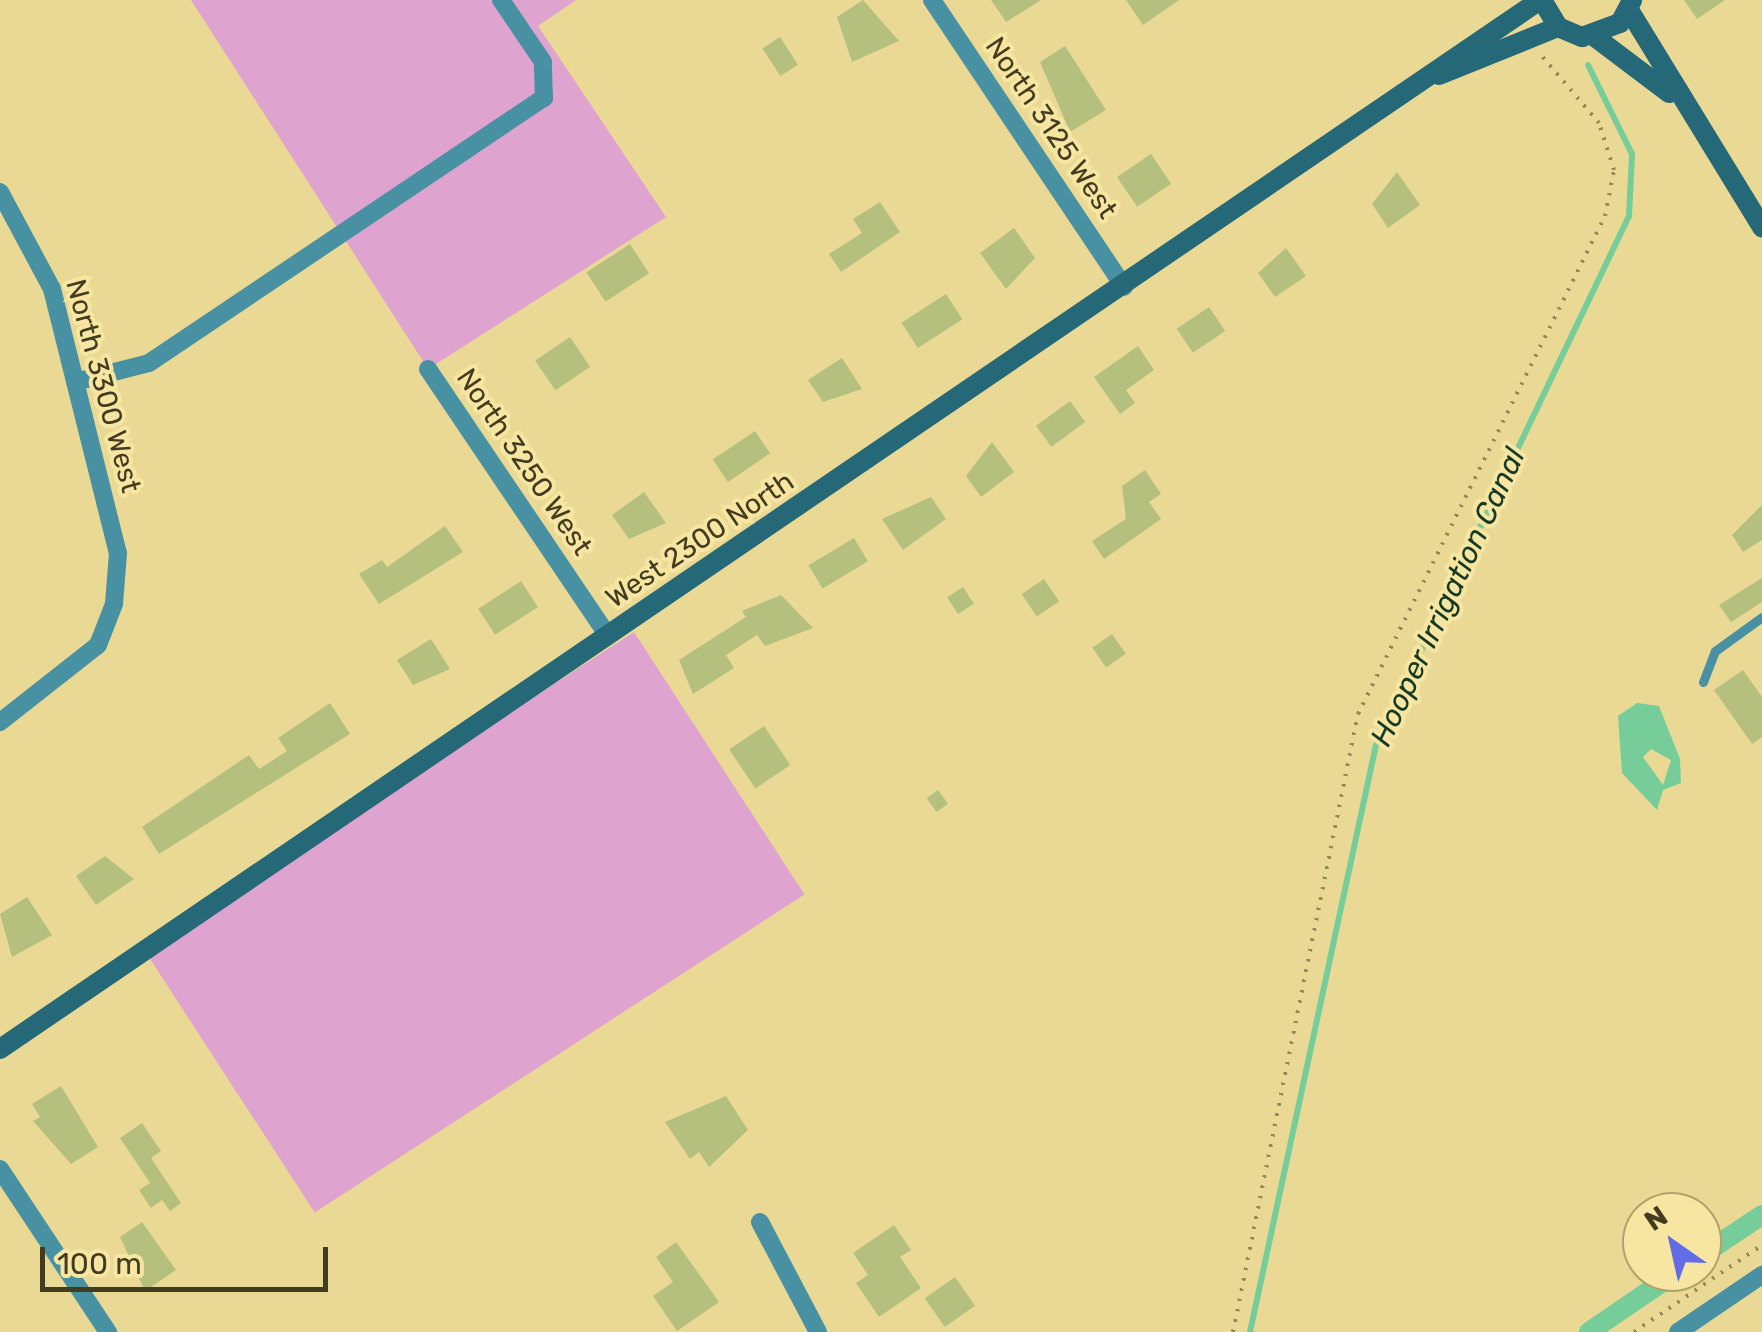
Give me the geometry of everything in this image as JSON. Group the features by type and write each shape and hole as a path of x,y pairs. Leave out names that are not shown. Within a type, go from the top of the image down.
{"street":[{"path":"76,382 149,364 544,98 542,62 501,0"},
{"name":"North 3125 West","path":"932,0 1124,288"},
{"path":"1541,0 1558,27 1595,37 1675,97"},
{"name":"West 2300 North","path":"0,1049 1433,78 1541,0"},
{"path":"1595,37 1631,5 1675,97 1759,216"},
{"name":"West 2300 North","path":"1433,78 1558,27"},
{"name":"North 3300 West","path":"0,192 52,289 118,552 114,604 73,673 0,722"},
{"name":"North 3250 West","path":"428,369 608,636"},
{"path":"0,1170 108,1332"},
{"path":"760,1222 812,1330"},
{"path":"1678,1332 1762,1275"}],"lane":[{"path":"1704,682 1715,651 1762,617"}],"path":[{"path":"1233,1332 1358,714 1605,216 1614,170 1599,122 1539,52"},
{"path":"1634,1332 1762,1245"}],"shaded area":[{"path":"191,0 576,0 538,26 666,217 428,369"},
{"path":"634,632 804,895 315,1213 144,950"},
{"path":"1637,703 1659,706 1680,759 1681,783 1663,790 1657,810 1622,773 1618,716","holes":["1651,749 1671,760 1663,785 1643,757"]}],"building":[{"path":"863,0 899,41 852,62 837,17"},
{"path":"991,0 1041,0 1006,22"},
{"path":"1126,0 1179,0 1143,25"},
{"path":"1684,0 1725,0 1697,19"},
{"path":"780,37 798,65 780,76 762,48"},
{"path":"1065,46 1106,110 1070,132 1040,62"},
{"path":"1151,154 1171,184 1137,207 1117,177"},
{"path":"1397,172 1420,205 1388,228 1372,204"},
{"path":"880,202 900,232 841,272 829,254 862,233 853,219"},
{"path":"1014,228 1035,258 1006,289 980,253"},
{"path":"630,244 649,273 605,302 586,272"},
{"path":"1286,248 1306,276 1275,297 1258,273"},
{"path":"946,294 962,319 918,348 902,323"},
{"path":"1209,307 1225,331 1193,353 1177,329"},
{"path":"570,337 590,367 555,390 535,360"},
{"path":"1138,346 1154,370 1126,390 1135,403 1120,414 1094,377"},
{"path":"842,358 862,389 823,402 808,380"},
{"path":"1070,401 1085,422 1051,447 1036,426"},
{"path":"755,431 770,453 728,482 713,460"},
{"path":"992,442 1014,472 981,497 966,476"},
{"path":"1145,470 1161,494 1149,502 1161,519 1104,559 1092,541 1126,519 1122,486"},
{"path":"644,492 666,523 629,539 612,515"},
{"path":"931,497 946,519 903,550 882,519"},
{"path":"1762,505 1762,540 1743,552 1732,535"},
{"path":"445,526 463,552 379,604 359,574 382,560 387,567"},
{"path":"854,538 868,561 822,588 809,565"},
{"path":"1762,578 1762,602 1731,622 1719,605"},
{"path":"1044,579 1059,601 1037,616 1022,594"},
{"path":"521,581 538,607 495,635 478,609"},
{"path":"963,587 974,604 958,614 947,597"},
{"path":"781,595 813,628 765,646 757,635 726,655 734,668 693,694 679,660 746,617 742,611"},
{"path":"1112,634 1126,654 1106,667 1092,648"},
{"path":"431,639 450,669 413,685 397,660"},
{"path":"1743,670 1762,697 1762,737 1752,744 1714,690"},
{"path":"330,703 350,734 159,854 142,827 249,755 259,769 287,751 278,738"},
{"path":"764,726 790,765 755,788 729,749"},
{"path":"938,790 948,804 937,812 927,798"},
{"path":"105,856 134,879 96,905 76,876"},
{"path":"27,897 52,935 12,957 0,914"},
{"path":"61,1086 98,1147 71,1164 33,1121 40,1117 32,1104"},
{"path":"726,1096 748,1130 709,1167 699,1152 690,1159 665,1122"},
{"path":"142,1123 161,1151 151,1158 181,1203 170,1211 162,1200 151,1208 139,1190 150,1183 120,1138"},
{"path":"142,1222 176,1270 145,1291 120,1237"},
{"path":"894,1225 911,1250 900,1257 921,1288 879,1317 856,1283 868,1275 853,1253"},
{"path":"676,1242 719,1302 677,1331 653,1296 673,1282 656,1257"},
{"path":"955,1277 975,1306 945,1327 925,1298"}],"waterway":[{"name":"Hooper Irrigation Canal","path":"1250,1332 1376,745 1629,216 1632,154 1588,65"},
{"path":"1722,1242 1762,1215"},
{"path":"1589,1332 1648,1292"}]}
